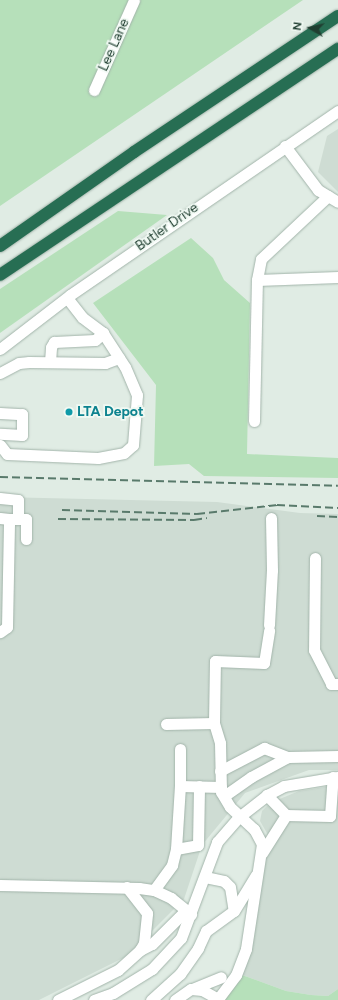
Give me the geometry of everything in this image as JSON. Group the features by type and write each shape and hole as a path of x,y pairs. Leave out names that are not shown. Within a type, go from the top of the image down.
{"highway":[{"path":"0,246 134,152 338,16"},
{"path":"0,275 338,50"}],"street":[{"name":"Lee Lane","path":"94,90 134,0"},
{"name":"Butler Drive","path":"0,349 67,298 285,146 338,111"},
{"path":"285,146 318,190 338,202"},
{"path":"254,421 257,280 261,259 328,196"},
{"path":"257,280 338,278"},
{"path":"0,445 7,454 98,458 124,453 133,445 137,395 119,358 103,333 82,317 67,298"},
{"path":"50,362 51,347 54,342 95,340 103,333"},
{"path":"0,373 19,363 105,363 119,358"},
{"path":"0,414 22,414 22,436 0,434"},
{"path":"0,498 18,500 9,519 7,627 0,632"},
{"path":"191,990 202,990 218,1000 236,975 246,949 262,844 254,829 239,816 222,792 220,743 214,723 215,661 264,663 269,628 272,570 271,518"},
{"path":"9,519 27,521 26,539"},
{"path":"315,558 314,650 331,684 338,684"},
{"path":"166,724 214,723"},
{"path":"220,771 264,748 288,757 338,756"},
{"path":"154,890 172,865 176,849 180,786 180,749"},
{"path":"180,786 199,786 222,792 288,757"},
{"path":"94,1000 113,993 152,969 181,938 189,912 205,877 217,842 239,816 267,795 284,786 336,777 330,816 286,815 267,795"},
{"path":"176,849 198,845 199,786"},
{"path":"260,856 286,815"},
{"path":"151,1000 180,974 206,931 234,911 258,872"},
{"path":"205,877 224,881 230,887 234,911"},
{"path":"0,885 127,887 154,890 171,898 189,912"},
{"path":"127,887 146,913 145,937 140,950"},
{"path":"58,1000 118,970 140,950 152,944 189,912"},
{"path":"175,1000 191,990 221,977"}],"shaded area":[{"path":"338,129 338,192 318,172 327,136"},
{"path":"0,497 217,502 300,513 338,514 338,770 309,770 245,793 202,845 184,899 127,956 39,1000 0,1000"},
{"path":"338,785 338,989 328,996 311,995 286,991 242,975 249,956 263,877 268,835 260,821 262,811 270,803 299,791"}],"green space":[{"path":"0,0 303,0 0,206"},
{"path":"118,211 167,215 0,333 0,289"},
{"path":"191,238 213,258 224,280 250,303 247,454 338,458 338,478 204,476 189,464 154,466 156,385 93,303"},
{"path":"242,975 286,991 311,995 328,996 338,989 338,1000 224,1000"}],"railway":[{"path":"0,477 338,486"},
{"path":"62,510 197,514 277,505 338,508"},
{"path":"317,516 338,517"},
{"path":"58,519 194,520 207,518"}],"place":[{"name":"LTA Depot","path":"69,412"}]}
